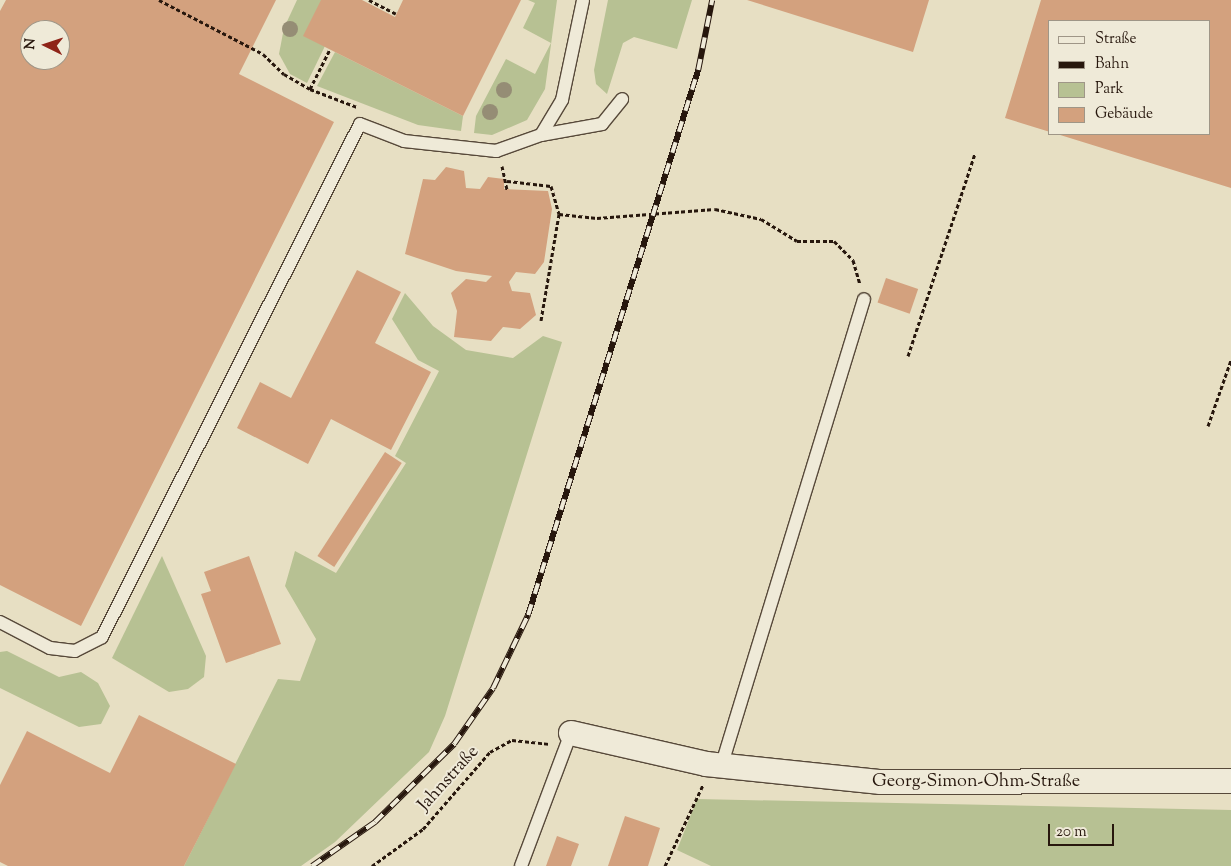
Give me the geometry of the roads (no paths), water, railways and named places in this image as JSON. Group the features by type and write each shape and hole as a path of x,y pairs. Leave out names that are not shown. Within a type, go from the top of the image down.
{"street":[{"name":"Georg-Simon-Ohm-Straße","path":"564,739 721,767 881,782 1231,781"}],"lane":[{"path":"541,135 562,100 583,0"},
{"path":"0,622 50,648 75,651 102,638 360,124 404,142 496,151 541,135 602,124 622,99"},
{"path":"721,767 864,299"},
{"path":"521,866 564,739"}],"railway":[{"path":"312,866 375,822 454,744 493,688 528,615 698,70 712,0"}]}
